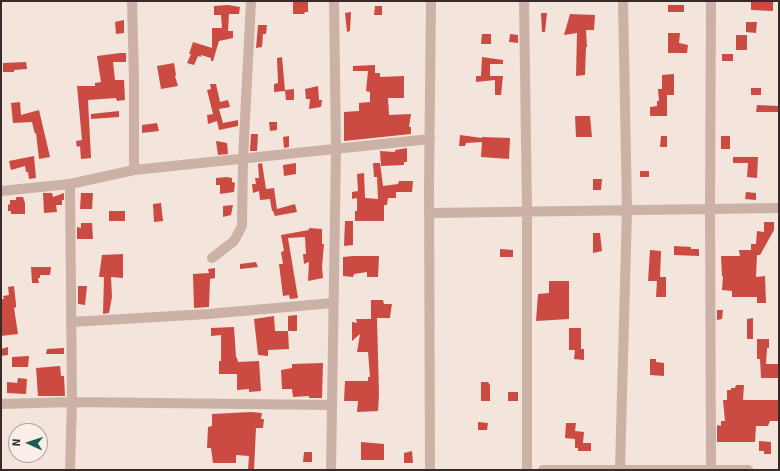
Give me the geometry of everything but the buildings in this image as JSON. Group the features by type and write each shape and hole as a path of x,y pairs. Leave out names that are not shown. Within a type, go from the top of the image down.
{"street":[{"path":"132,1 134,170"},
{"path":"212,258 234,241 242,226 243,159 251,1"},
{"path":"331,470 336,150 334,1"},
{"path":"430,470 431,1"},
{"path":"524,1 527,470"},
{"path":"620,469 627,210 623,1"},
{"path":"711,1 711,470"},
{"path":"1,191 70,184 134,170 430,139"},
{"path":"70,184 72,402 70,470"},
{"path":"430,213 779,208"},
{"path":"71,322 208,314 333,303"},
{"path":"1,404 72,402 331,405"},
{"path":"543,470 748,470"}]}
